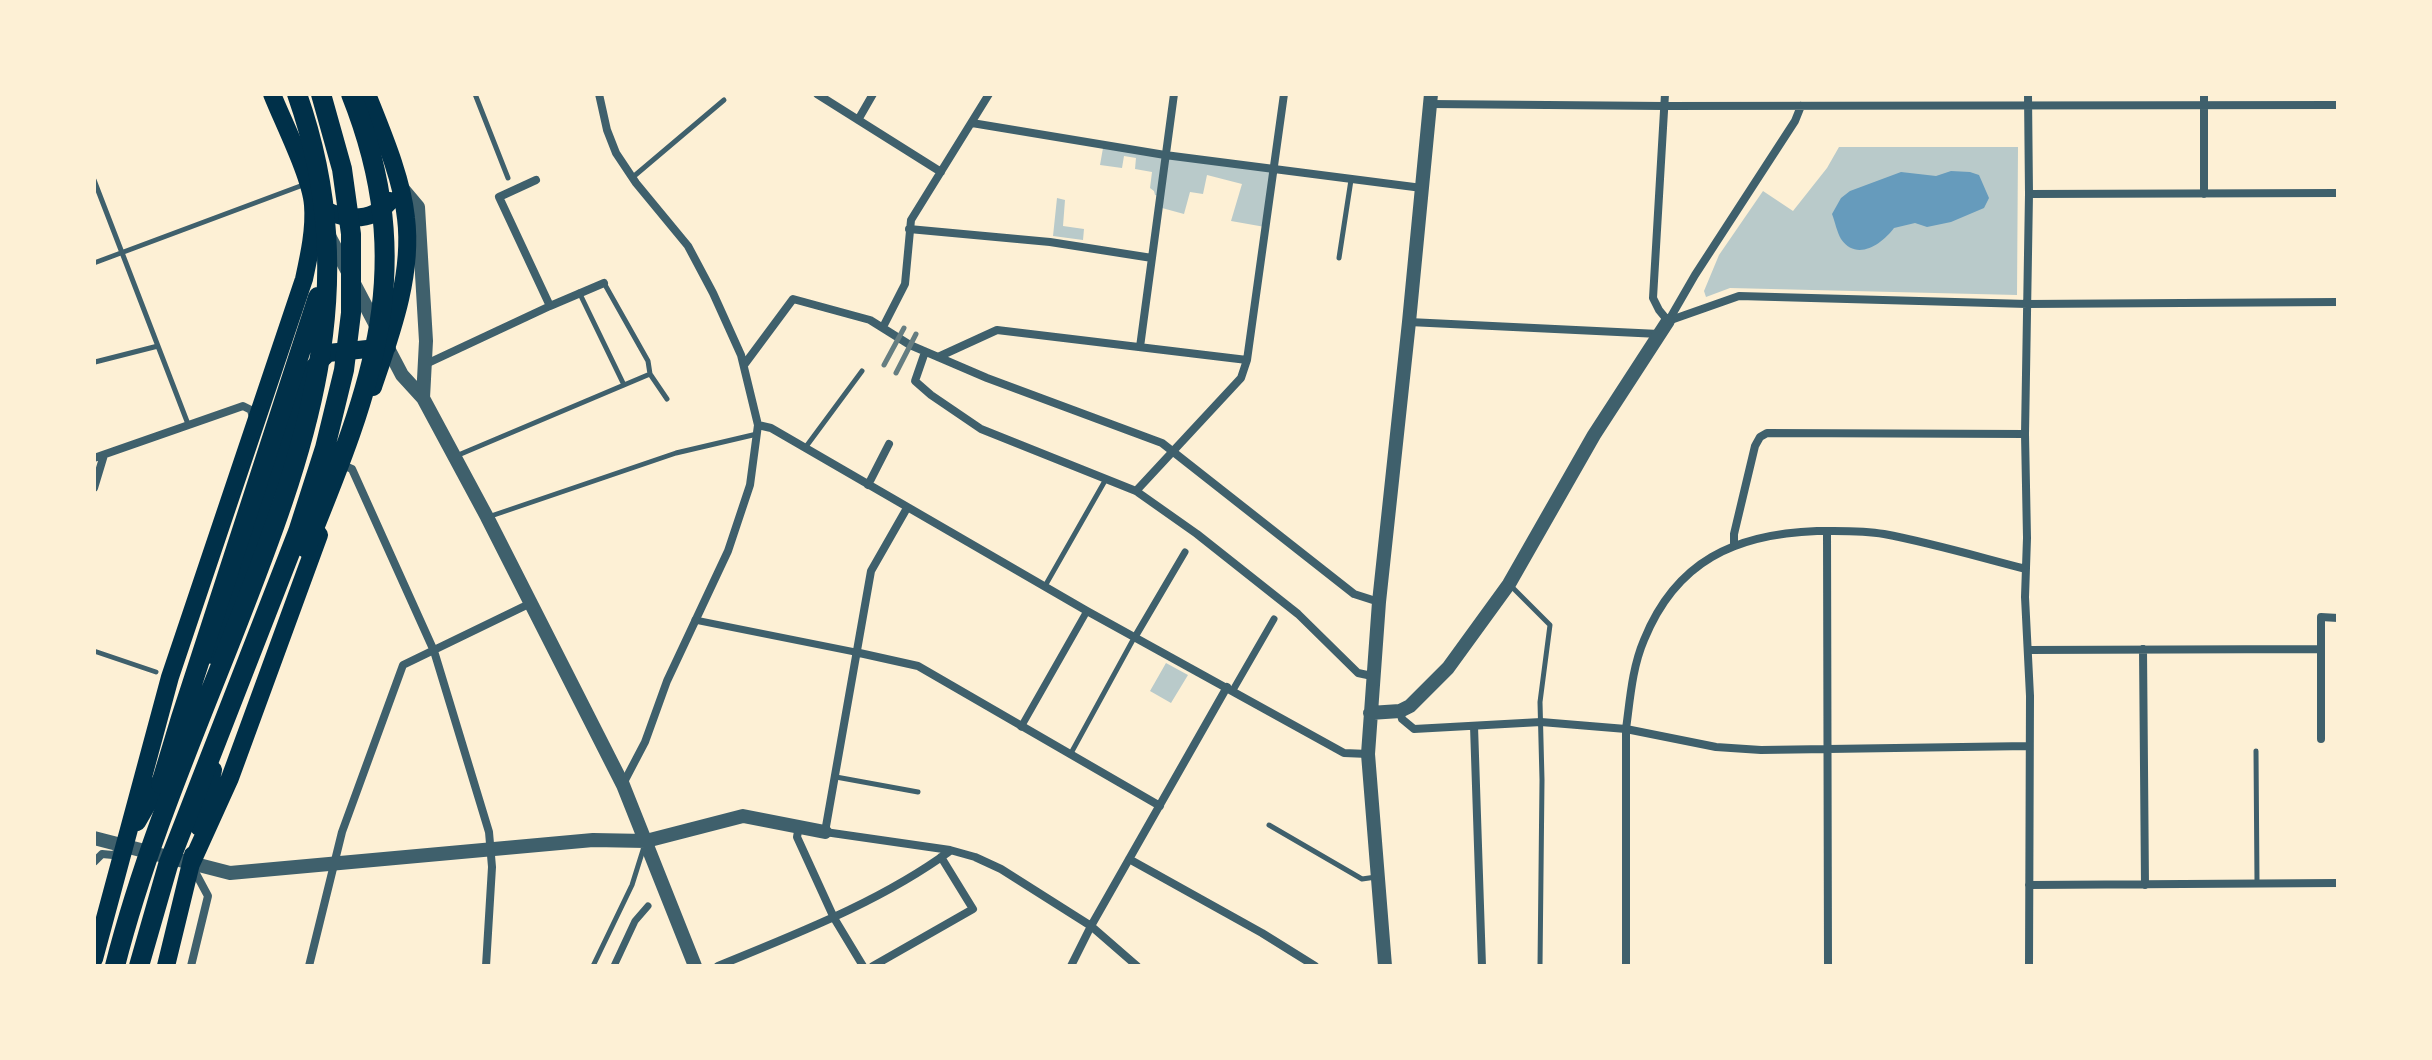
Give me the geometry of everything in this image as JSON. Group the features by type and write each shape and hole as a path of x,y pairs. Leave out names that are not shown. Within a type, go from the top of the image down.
{"highway":[{"path":"115,966 159,791 181,718 322,285 323,264 313,204 272,94"},
{"path":"140,874 276,525 303,441 316,387 326,319 327,244 319,175 297,94"},
{"path":"139,966 168,865 298,532 325,448 344,370 351,313 351,234 342,169 321,94"},
{"path":"203,776 252,679 344,453 370,374 382,307 386,246 375,165 351,94"},
{"path":"166,966 212,772 336,463 387,347 403,280 407,247 406,217 398,182 367,94"},
{"path":"313,204 343,218 366,217 386,205 394,196 398,182"},
{"path":"94,959 163,674 304,279 313,204"},
{"path":"303,351 328,346 387,347"},
{"path":"123,846 182,742 303,385 314,367 328,353 387,347"},
{"path":"123,846 166,740"}],"street":[{"path":"599,94 611,142 632,178 688,246 713,293 744,365 758,429 750,485 728,551 667,681 645,742 623,785"},
{"path":"817,94 941,172"},
{"path":"858,120 873,94"},
{"path":"883,327 905,284 911,220 989,94"},
{"path":"1140,347 1174,94"},
{"path":"1136,491 1241,378 1247,360 1284,94"},
{"path":"1665,94 1653,298 1668,321"},
{"path":"1816,94 1816,105"},
{"path":"2028,94 2025,434 2029,966"},
{"path":"2204,94 2204,194"},
{"path":"1385,966 1368,754 1370,713 1430,99 1664,106 2338,105"},
{"path":"1370,713 1400,711 1416,701 1443,675 1509,584 1594,435 1795,121 1801,106"},
{"path":"972,123 1165,155 1422,188"},
{"path":"536,180 499,197 550,306"},
{"path":"398,182 418,207 426,364 423,398"},
{"path":"2029,194 2338,193"},
{"path":"313,204 402,375 423,398 487,517 623,785 695,966"},
{"path":"909,229 1050,242 1152,258"},
{"path":"426,364 604,283"},
{"path":"1668,321 1739,296 2027,304 2338,302"},
{"path":"744,365 793,299 870,320 925,352 1162,443 1354,594 1379,602"},
{"path":"1409,322 1659,334"},
{"path":"938,357 997,330 1247,360"},
{"path":"925,352 915,381 931,395 981,429 1136,491 1298,614 1358,673 1372,676"},
{"path":"94,458 243,406 251,410 254,425"},
{"path":"758,429 771,428 1087,611 1344,753 1368,754"},
{"path":"1734,545 1755,446 1760,437 1767,433 2025,434"},
{"path":"868,485 889,444"},
{"path":"94,488 104,455"},
{"path":"336,463 352,469 434,651 489,832 492,867 486,966"},
{"path":"825,832 871,571 907,508"},
{"path":"1626,966 1626,729 1643,642 1663,601 1688,573 1734,545 1757,537 1827,531 1881,533 2026,569"},
{"path":"1827,531 1828,966"},
{"path":"1135,637 1185,552"},
{"path":"309,966 342,832 403,665 531,603"},
{"path":"1021,727 1087,611"},
{"path":"2321,739 2321,617 2338,618"},
{"path":"1071,966 1160,806 1274,619"},
{"path":"695,620 918,666 1160,806"},
{"path":"2143,649 2145,885"},
{"path":"2028,650 2319,649"},
{"path":"1400,711 1402,719 1414,729 1541,722 1626,729 1716,747 1761,750 2029,746"},
{"path":"1474,726 1482,966"},
{"path":"94,838 230,873 593,840 646,841 743,816 825,832 950,850 975,857 1001,869 1091,926 1137,966"},
{"path":"799,826 797,837 834,918 863,966"},
{"path":"94,862 102,854 118,853 123,846"},
{"path":"718,966 834,918 921,871 950,850"},
{"path":"873,966 973,909 941,857"},
{"path":"1129,859 1315,966"},
{"path":"191,864 208,896 191,966"},
{"path":"2029,885 2338,883"},
{"path":"614,966 635,921 648,906"}],"lane":[{"path":"475,94 508,178"},
{"path":"632,178 724,100"},
{"path":"94,180 188,425"},
{"path":"1339,258 1351,180"},
{"path":"94,263 307,183"},
{"path":"604,283 648,361 650,374 667,399"},
{"path":"579,292 624,385"},
{"path":"94,360 158,346"},
{"path":"805,448 862,371"},
{"path":"454,456 650,374"},
{"path":"487,517 676,453 758,429"},
{"path":"1045,586 1106,479"},
{"path":"1509,584 1550,625 1540,702 1540,966"},
{"path":"1070,755 1135,637"},
{"path":"94,651 163,674"},
{"path":"2256,751 2257,884"},
{"path":"836,777 918,792"},
{"path":"1269,825 1362,879 1377,877"},
{"path":"593,966 632,885 646,841"}],"shaded area":[{"path":"1839,147 2018,147 2017,295 1730,288 1706,297 1704,291 1719,255 1763,191 1793,211 1827,168"},
{"path":"1103,148 1164,158 1159,196 1150,188 1152,172 1135,169 1136,158 1124,156 1122,168 1100,165"},
{"path":"1168,157 1273,171 1265,227 1231,221 1242,184 1207,175 1203,194 1190,192 1184,214 1162,208"},
{"path":"1057,198 1065,200 1063,226 1084,229 1083,240 1053,236"},
{"path":"1166,663 1188,675 1171,703 1150,691"}],"water":[{"path":"1951,171 1979,175 1989,198 1984,208 1951,222 1927,227 1915,223 1894,228 1876,245 1862,250 1847,246 1841,239 1832,214 1841,198 1850,191 1901,172 1936,176"}],"railway":[{"path":"884,365 904,328"},
{"path":"896,373 916,334"}]}
